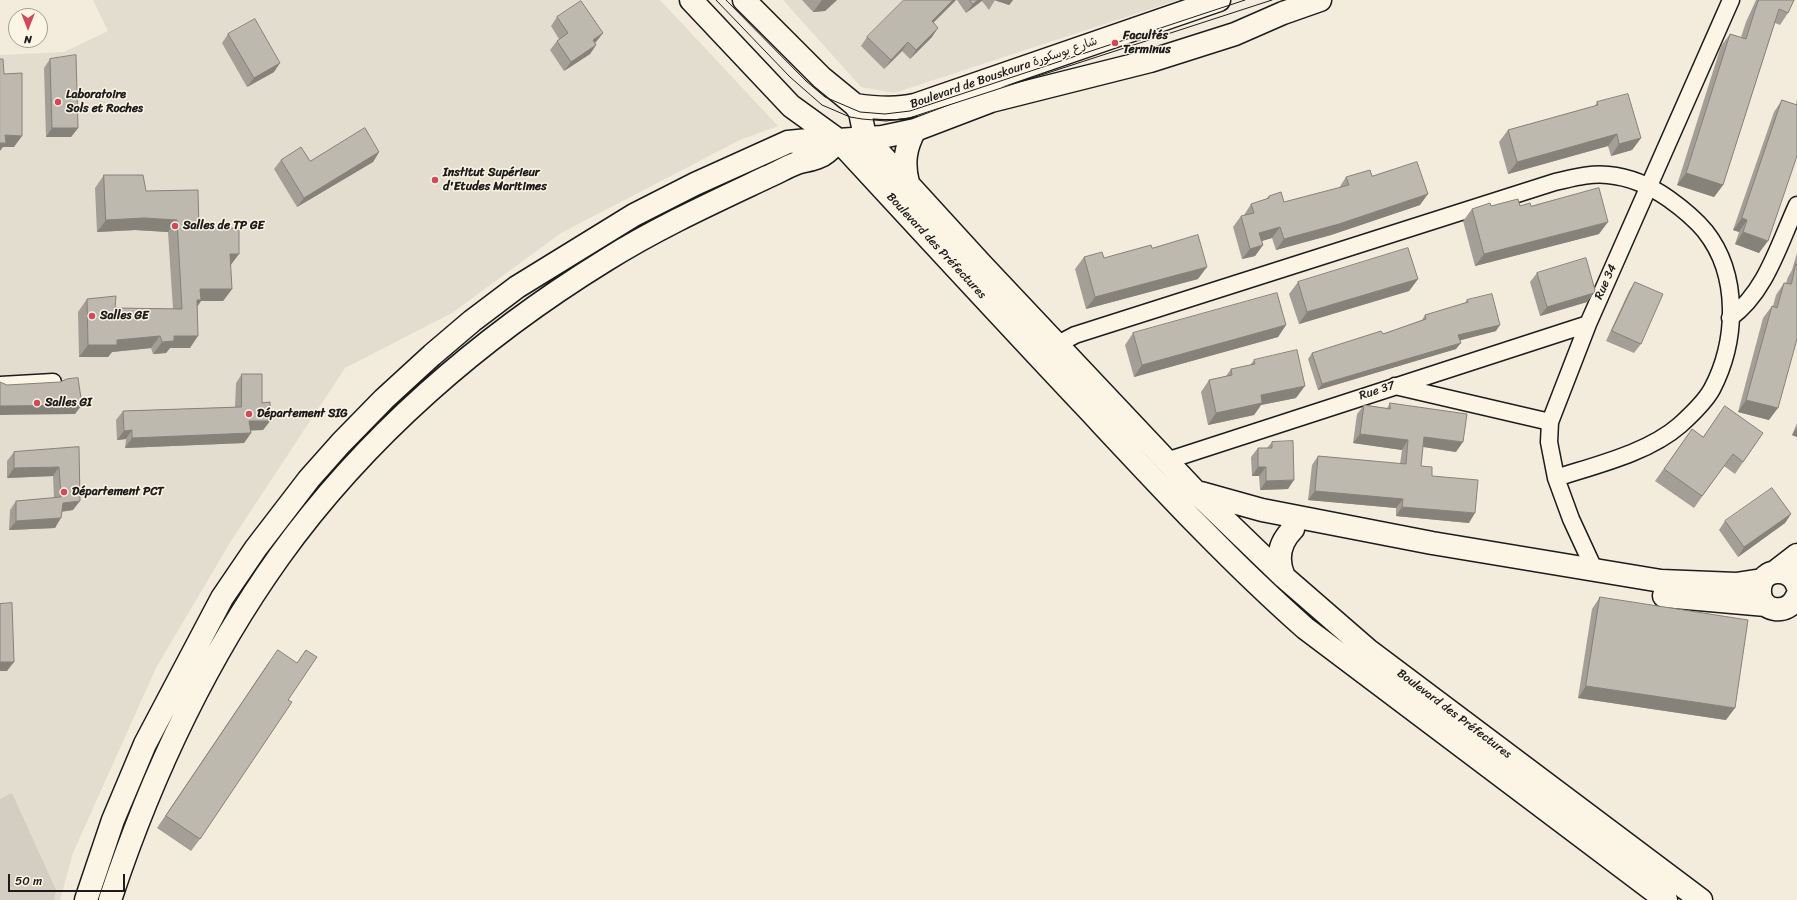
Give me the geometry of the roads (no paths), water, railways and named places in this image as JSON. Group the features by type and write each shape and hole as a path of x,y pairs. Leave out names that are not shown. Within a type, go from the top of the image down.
{"street":[{"name":"Boulevard des Préfectures","path":"691,0 791,106 838,140 940,251 1238,568 1305,628 1660,893 1701,900"},
{"path":"744,0 822,78 855,105 860,112 865,137"},
{"name":"Boulevard de Bouskoura شارع بوسكورة","path":"855,105 880,108 906,107 915,105 1219,0"},
{"name":"Boulevard de Bouskoura شارع بوسكورة","path":"788,142 818,138 838,140 882,137 915,130 991,101 1150,61 1235,34 1288,11 1320,0"},
{"name":"Rue 34","path":"1595,571 1556,478 1549,442 1550,422 1588,324 1731,0"},
{"path":"86,900 113,820 144,744 222,598 261,541 309,479 341,443 384,399 472,321 517,287 634,214 695,184 788,142 794,125 791,106"},
{"path":"908,183 905,167 905,155 909,140 915,130"},
{"name":"Boulevard des Préfectures","path":"865,137 946,226 1166,461 1284,577 1368,650 1660,893"},
{"path":"110,900 140,814 165,757 201,686 244,610 280,556 319,507 362,459 406,414 453,371 503,330 554,293 608,258 663,227 796,164 827,153 838,140"},
{"path":"1058,344 1075,335 1555,182 1584,175 1608,175 1625,178 1663,195 1694,218 1706,232 1716,248 1723,264 1728,282 1730,300 1728,343 1722,368 1714,385 1697,408 1679,426 1658,440 1635,451 1556,478"},
{"path":"1730,318 1743,309 1760,286 1797,205"},
{"name":"Rue 37","path":"1166,461 1393,386 1588,324"},
{"path":"0,385 53,382"},
{"path":"1393,386 1550,422"},
{"path":"1174,500 1185,494 1197,493 1262,510 1432,543 1661,581 1736,584 1787,573 1792,577 1797,585"},
{"path":"1197,523 1210,515 1220,514 1558,579 1648,594 1766,605 1772,608 1784,609 1790,606 1797,596"},
{"path":"1284,577 1279,563 1280,548 1284,540 1293,529"},
{"path":"1766,605 1760,591 1769,576 1797,555"}],"tram line":[{"path":"716,0 790,77 822,105 850,117 886,121 909,118 1272,0"},
{"path":"726,0 806,81 825,97 860,112 885,114 910,111 1245,0"}],"place":[{"name":"Facultés Terminus","path":"1115,43"},
{"name":"Laboratoire Sols et Roches","path":"58,102"},
{"name":"Institut Supérieur d'Etudes Maritimes","path":"435,180"},
{"name":"Salles de TP GE","path":"175,226"},
{"name":"Salles GE","path":"92,316"},
{"name":"Salles GI","path":"37,403"},
{"name":"Département SIG","path":"249,414"},
{"name":"Département PCT","path":"64,492"}]}
